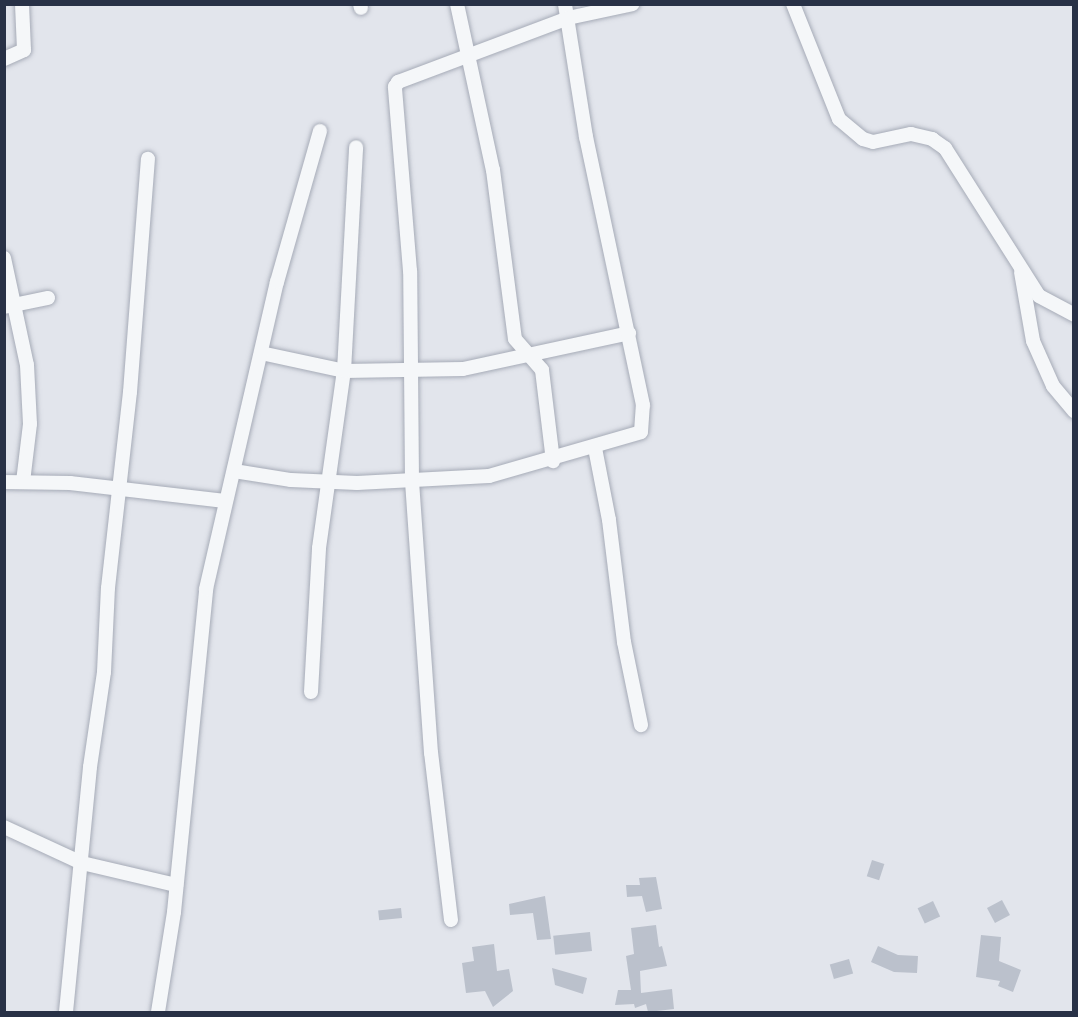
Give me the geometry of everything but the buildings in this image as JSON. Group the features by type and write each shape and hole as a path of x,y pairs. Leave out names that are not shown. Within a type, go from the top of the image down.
{"street":[{"path":"4,59 24,50 22,4"},
{"path":"457,4 494,170 515,339 542,369 553,461"},
{"path":"451,920 431,753 412,480 413,370 410,271 395,87 566,11 633,4"},
{"path":"793,4 839,119 863,139 873,142 911,134 932,139 945,148 1039,296 1074,315"},
{"path":"234,471 291,480 327,481 489,476 553,461 641,432 643,405 586,137 566,11"},
{"path":"159,1012 176,885 206,589 261,353 320,131"},
{"path":"311,692 327,481 344,371 356,147"},
{"path":"66,1012 119,488 148,159"},
{"path":"4,258 10,305 28,377 30,424 23,482"},
{"path":"1021,269 1033,341 1053,386 1074,411"},
{"path":"10,305 48,298"},
{"path":"261,353 344,371 463,369 629,333"},
{"path":"595,448 609,520 624,642 641,725"},
{"path":"4,482 119,488 225,501"},
{"path":"4,827 82,863 176,885"}]}
